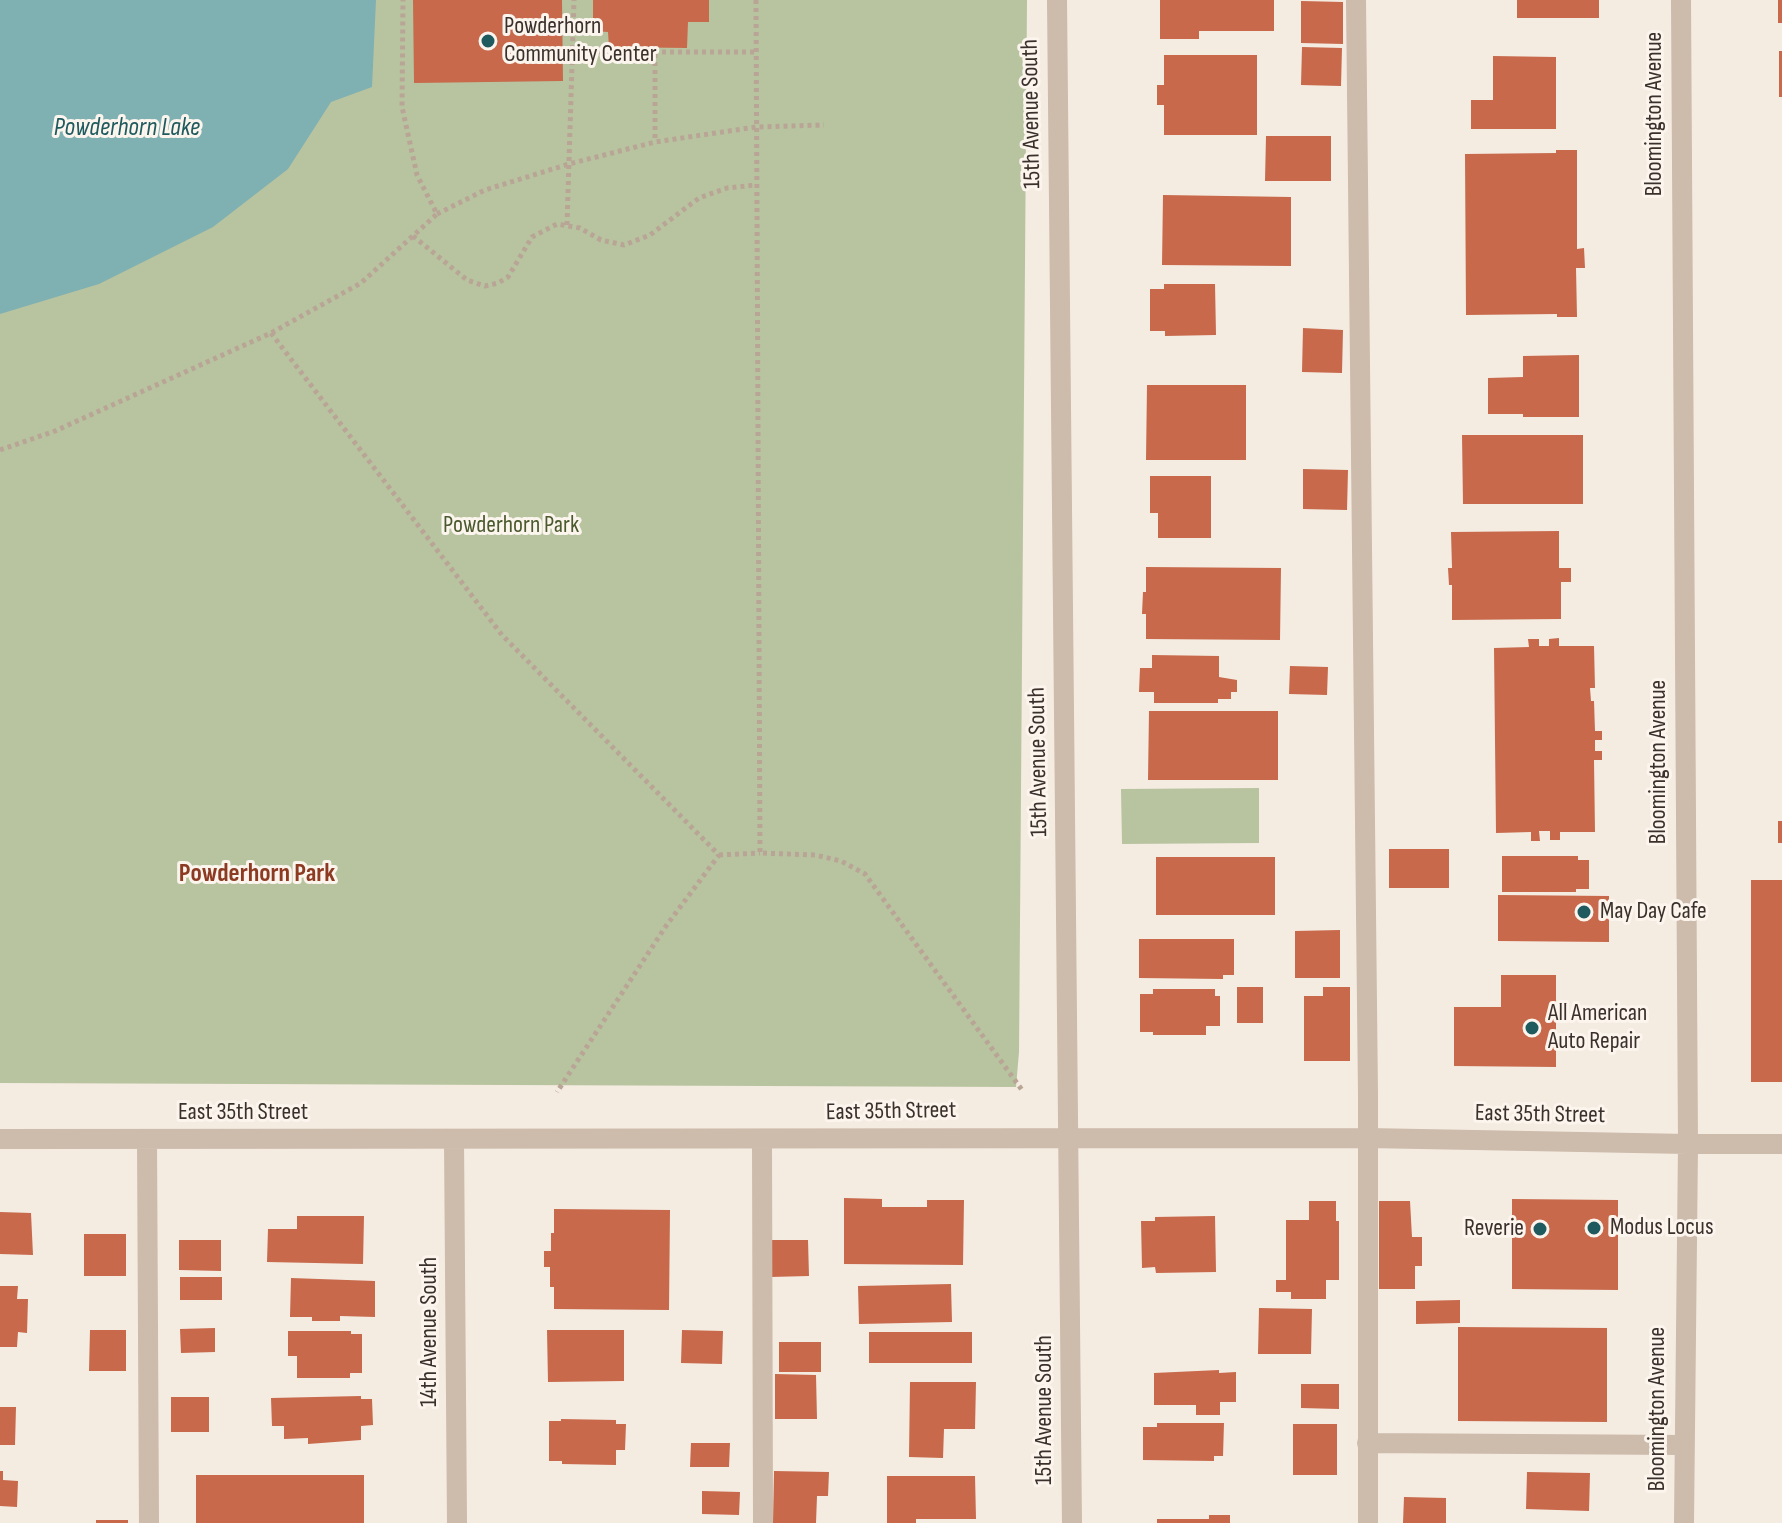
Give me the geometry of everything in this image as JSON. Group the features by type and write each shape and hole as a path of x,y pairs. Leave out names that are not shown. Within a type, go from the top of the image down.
{"street":[{"name":"15th Avenue South","path":"1057,0 1072,1523"},
{"path":"1356,0 1368,1063 1368,1523"},
{"name":"Bloomington Avenue","path":"1681,0 1688,1144 1684,1523"},
{"name":"East 35th Street","path":"0,1139 1367,1138 1782,1144"},
{"path":"147,1139 149,1523"},
{"name":"14th Avenue South","path":"454,1140 457,1523"},
{"path":"762,1140 763,1523"},
{"path":"1367,1443 1683,1445"}],"path":[{"path":"403,0 402,107 417,175 437,214"},
{"path":"567,225 574,0"},
{"path":"756,0 760,853"},
{"path":"574,52 756,52"},
{"path":"655,54 655,142"},
{"path":"0,450 55,431 271,333 361,283 437,214 485,190 655,142 756,127 824,125"},
{"path":"413,236 467,280 485,286 508,277 532,237 557,224 580,228 601,240 624,245 650,235 699,198 727,188 756,185"},
{"path":"271,333 502,635 719,855 815,855 841,861 865,874 1022,1090"},
{"path":"557,1092 666,926 719,855"}],"green space":[{"name":"Powderhorn Park","path":"0,0 1027,0 1019,1052 1016,1087 0,1083"},
{"path":"1259,788 1259,843 1122,844 1121,789"}],"water":[{"name":"Powderhorn Lake","path":"0,0 376,0 372,87 331,102 288,169 213,227 99,284 0,314"}],"building":[{"name":"Powderhorn Community Center","path":"413,0 562,0 563,81 414,83"},
{"name":"Powderhorn Community Center","path":"593,0 709,0 709,22 688,22 687,48 609,47 608,32 593,31"},
{"path":"1160,0 1274,0 1274,31 1199,31 1199,39 1160,39"},
{"path":"1517,0 1599,0 1599,18 1517,18"},
{"path":"1778,0 1782,0 1782,23 1778,23"},
{"path":"1301,1 1343,2 1343,44 1301,43"},
{"path":"1302,47 1342,48 1341,86 1301,85"},
{"path":"1779,51 1782,51 1782,97 1779,97"},
{"path":"1164,55 1257,55 1257,135 1164,135 1164,105 1157,105 1157,85 1164,85"},
{"path":"1493,56 1556,57 1556,129 1471,129 1471,100 1493,100"},
{"path":"1266,136 1331,136 1331,181 1265,181"},
{"path":"1556,150 1577,150 1577,249 1584,248 1585,268 1576,268 1577,317 1557,317 1557,314 1466,315 1465,154 1556,153"},
{"path":"1163,195 1291,197 1291,266 1162,265"},
{"path":"1164,284 1215,284 1216,335 1165,336 1165,331 1150,331 1150,289 1164,289"},
{"path":"1303,328 1343,330 1342,373 1302,372"},
{"path":"1579,355 1579,417 1488,414 1488,378 1523,377 1523,356"},
{"path":"1147,385 1246,385 1246,460 1146,460"},
{"path":"1462,435 1583,435 1583,504 1463,504"},
{"path":"1303,469 1348,470 1347,510 1303,509"},
{"path":"1150,476 1211,476 1211,538 1158,538 1158,513 1150,513"},
{"path":"1559,531 1559,568 1571,568 1571,582 1561,582 1561,619 1452,620 1452,585 1449,585 1448,568 1452,568 1451,532"},
{"path":"1146,567 1281,568 1280,640 1146,639 1146,614 1142,614"},
{"path":"1559,638 1559,646 1594,646 1595,688 1590,688 1591,701 1594,701 1595,731 1602,731 1602,740 1595,740 1595,751 1602,751 1602,760 1594,760 1595,832 1560,832 1560,840 1550,840 1550,831 1539,831 1540,841 1531,841 1531,832 1496,833 1494,648 1529,647 1528,639 1539,639 1539,646 1549,646 1549,639"},
{"path":"1152,655 1219,656 1219,677 1237,680 1237,692 1231,692 1231,699 1218,699 1218,703 1154,703 1154,692 1139,692 1140,668 1152,668"},
{"path":"1290,666 1328,667 1327,695 1289,694"},
{"path":"1149,711 1278,711 1278,780 1148,780"},
{"path":"1778,821 1782,821 1782,843 1778,843"},
{"path":"1389,849 1449,849 1449,888 1389,888"},
{"path":"1502,856 1578,856 1578,860 1589,860 1589,889 1576,889 1576,892 1502,892"},
{"path":"1156,857 1275,857 1275,915 1156,915"},
{"path":"1751,880 1782,880 1782,1082 1751,1082"},
{"path":"1498,895 1609,896 1609,942 1498,941"},
{"path":"1340,930 1340,978 1295,978 1295,931"},
{"path":"1139,939 1234,939 1234,975 1223,975 1223,979 1139,978"},
{"path":"1501,975 1556,975 1556,1067 1454,1066 1454,1007 1501,1007"},
{"path":"1237,987 1263,987 1263,1023 1237,1023"},
{"path":"1323,987 1350,987 1350,1061 1304,1061 1304,996 1323,996"},
{"path":"1153,989 1215,989 1215,996 1220,996 1220,1026 1206,1026 1206,1035 1153,1035 1153,1032 1140,1032 1140,994 1153,994"},
{"path":"844,1198 882,1199 882,1207 927,1207 927,1200 964,1200 963,1265 844,1264"},
{"path":"1512,1199 1618,1200 1618,1290 1512,1289"},
{"path":"1309,1201 1336,1201 1339,1280 1326,1280 1326,1299 1291,1299 1291,1292 1276,1292 1276,1280 1286,1280 1286,1220 1309,1220"},
{"path":"1379,1201 1410,1201 1412,1237 1422,1237 1422,1266 1415,1266 1415,1289 1379,1289"},
{"path":"554,1209 670,1210 669,1310 554,1309 554,1287 550,1287 550,1267 544,1267 544,1251 551,1251"},
{"path":"0,1212 31,1213 33,1255 0,1254"},
{"path":"297,1216 364,1216 363,1264 267,1262 268,1229 297,1229"},
{"path":"1215,1216 1216,1272 1156,1273 1155,1267 1142,1268 1141,1221 1155,1221 1155,1217"},
{"path":"84,1234 126,1234 126,1276 84,1276"},
{"path":"179,1240 221,1240 221,1271 179,1270"},
{"path":"769,1240 808,1240 809,1276 770,1277"},
{"path":"180,1277 222,1277 222,1300 180,1300"},
{"path":"291,1278 375,1281 375,1317 340,1316 340,1321 312,1321 312,1317 290,1317"},
{"path":"951,1284 952,1322 859,1324 858,1286"},
{"path":"0,1286 18,1286 17,1299 28,1299 27,1333 18,1332 17,1347 0,1347"},
{"path":"1460,1300 1460,1323 1416,1324 1416,1301"},
{"path":"1259,1308 1312,1309 1311,1354 1258,1354"},
{"path":"1458,1327 1607,1328 1607,1422 1458,1421"},
{"path":"215,1328 215,1352 181,1353 180,1329"},
{"path":"90,1330 126,1330 126,1371 89,1371"},
{"path":"547,1330 624,1330 624,1381 548,1382"},
{"path":"682,1330 723,1331 722,1364 681,1363"},
{"path":"288,1331 351,1331 351,1334 362,1334 362,1373 350,1373 350,1378 297,1378 297,1356 288,1356"},
{"path":"869,1332 972,1332 972,1363 869,1363"},
{"path":"779,1342 821,1342 821,1372 779,1372"},
{"path":"1219,1370 1219,1373 1236,1372 1236,1402 1220,1402 1220,1415 1196,1415 1196,1405 1154,1405 1154,1373"},
{"path":"775,1374 816,1375 817,1419 775,1419"},
{"path":"910,1382 976,1382 975,1429 944,1429 943,1458 909,1457"},
{"path":"1301,1384 1339,1384 1339,1409 1301,1408"},
{"path":"361,1396 361,1399 372,1399 373,1425 361,1426 361,1440 308,1444 308,1438 284,1439 284,1426 272,1426 271,1398"},
{"path":"171,1397 209,1397 209,1432 171,1432"},
{"path":"0,1407 16,1407 15,1445 0,1445"},
{"path":"616,1420 616,1424 626,1424 625,1450 616,1450 616,1465 549,1461 549,1421"},
{"path":"1157,1423 1224,1423 1223,1456 1214,1456 1214,1461 1143,1460 1143,1427 1157,1427"},
{"path":"1293,1424 1337,1424 1337,1475 1293,1475"},
{"path":"691,1443 730,1443 729,1467 690,1467"},
{"path":"0,1471 3,1471 3,1480 18,1481 17,1507 0,1506"},
{"path":"774,1471 829,1472 828,1496 817,1496 816,1523 773,1523"},
{"path":"1527,1472 1590,1473 1589,1511 1526,1509"},
{"path":"196,1475 364,1475 364,1523 196,1523"},
{"path":"887,1476 975,1476 976,1519 916,1519 916,1523 887,1523"},
{"path":"702,1491 740,1492 739,1515 702,1514"},
{"path":"1404,1497 1446,1498 1446,1523 1403,1523"},
{"path":"1209,1515 1230,1515 1230,1523 1157,1523 1157,1519 1209,1519"},
{"path":"96,1520 128,1520 128,1523 96,1523"}],"place":[{"name":"Powderhorn Community Center","path":"488,41"},
{"name":"May Day Cafe","path":"1584,912"},
{"name":"All American Auto Repair","path":"1532,1028"},
{"name":"Modus Locus","path":"1594,1228"},
{"name":"Reverie","path":"1540,1229"}],"district":[{"name":"Powderhorn Park","path":"257,874"}]}
